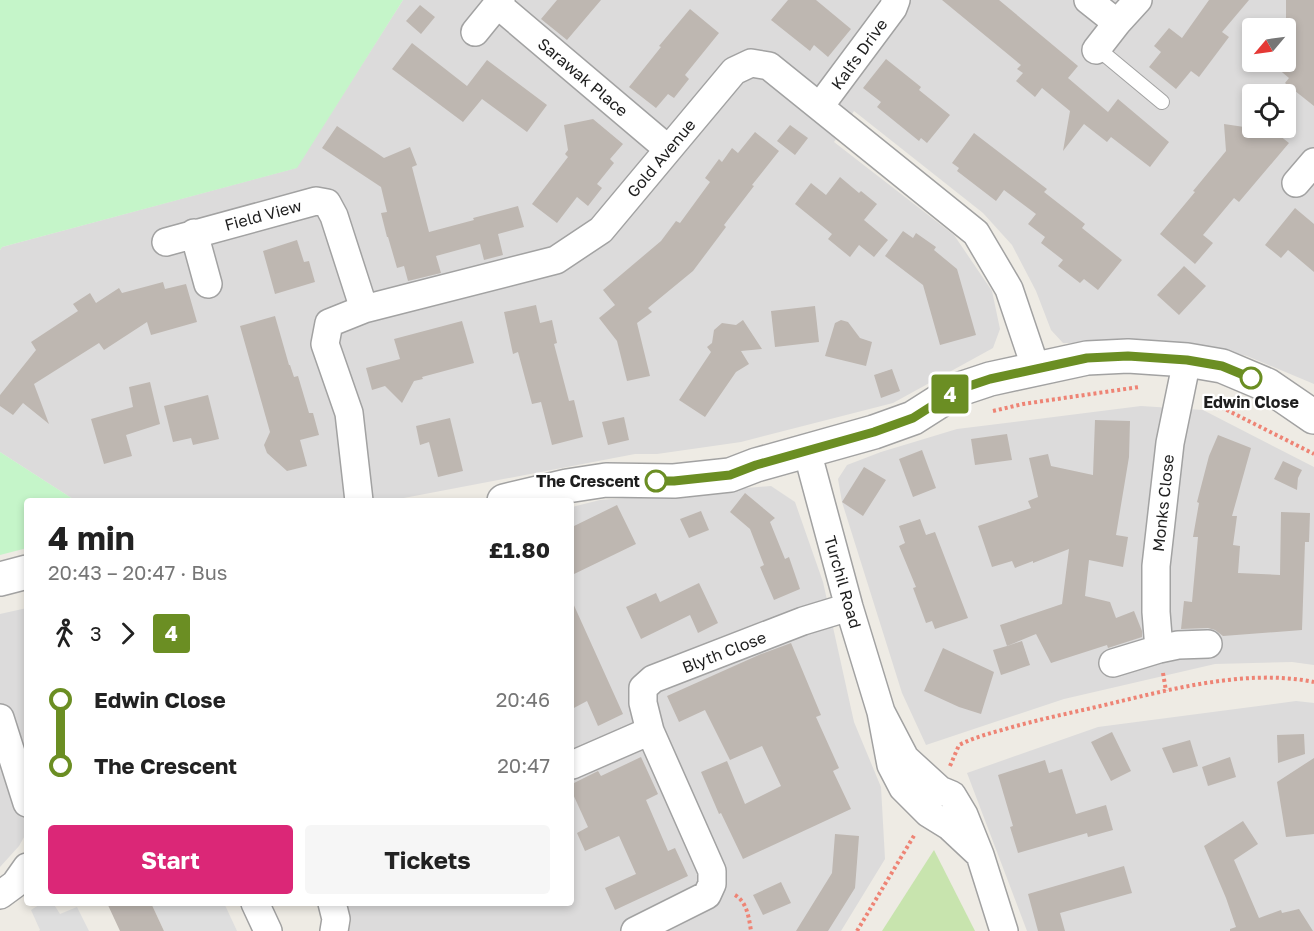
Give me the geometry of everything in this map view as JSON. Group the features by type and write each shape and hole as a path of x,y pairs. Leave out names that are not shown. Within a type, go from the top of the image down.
{"street":[{"name":"Kalfs Drive","path":"820,106 893,8 896,0"},
{"path":"1088,0 1117,22"},
{"path":"1097,49 1117,22 1138,0"},
{"name":"Sarawak Place","path":"475,32 499,2 668,149"},
{"name":"Gold Avenue","path":"358,498 349,413 325,344 328,323 364,309 556,260 602,230 734,71 751,63 769,66 976,233 1009,289 1036,369"},
{"path":"1296,183 1314,162"},
{"name":"Field View","path":"166,242 316,201 327,203 334,216 364,309"},
{"path":"194,233 208,284"},
{"path":"517,498 567,486 606,480 674,481 730,475 756,465 874,432 913,418 957,390 990,379 1087,358 1128,356 1187,360 1222,366 1268,385 1314,417"},
{"name":"Monks Close","path":"1159,649 1156,566 1170,442 1187,360"},
{"name":"Turchil Road","path":"807,451 849,607 881,712 905,758 934,801 952,795 964,815 980,855 1004,931"},
{"path":"0,579 24,573"},
{"name":"Blyth Close","path":"634,931 707,895 712,884 712,871 650,730 643,703 643,688 652,679 803,621 849,607"},
{"path":"1113,663 1178,645 1208,644"},
{"path":"0,718 24,794"},
{"path":"574,764 650,730"},
{"path":"0,895 15,884 24,871"},
{"path":"256,906 268,931"},
{"path":"334,906 336,919 334,931"}],"lane":[{"path":"1097,49 1162,102"}],"path":[{"path":"989,411 1140,387"},
{"path":"1200,396 1314,454"},
{"path":"858,930 934,801 959,745 971,739 1032,721 1166,691 1233,679 1293,678 1314,682"},
{"path":"733,894 739,897 746,906 751,931"}],"shaded area":[{"path":"403,0 1314,0 1314,384 1247,356 1186,342 1063,343 1051,330 1036,291 1012,245 983,213 854,111 834,142 954,235 992,291 1000,329 993,348 893,403 741,442 657,454 635,454 404,498 71,498 0,452 0,250 2,247 296,168"},
{"path":"1141,406 1203,410 1314,467 1314,665 1292,662 1215,664 1064,699 926,745 902,693 842,502 838,479 847,465 957,429"},
{"path":"771,486 795,502 823,582 854,722 881,787 885,859 841,931 348,931 351,923 347,906 574,906 574,506 600,500"},
{"path":"24,609 24,837 0,867 0,614"},
{"path":"1296,701 1314,703 1314,931 1027,931 967,773 1098,727"},
{"path":"37,906 55,906 60,914 77,907 89,931 39,931 31,910"},
{"path":"152,906 225,906 237,931 164,931"}],"green space":[{"path":"0,0 403,0 297,168 2,247 0,250"},
{"path":"0,452 71,498 24,498 24,549 0,555"},
{"path":"934,850 975,931 882,931"}],"building":[{"path":"557,0 601,0 567,40 541,19"},
{"path":"788,0 816,0 851,29 828,57 814,45 810,51 771,20"},
{"path":"942,0 999,0 1078,66 1068,78 1108,112 1118,99 1169,142 1150,167 1111,137 1107,142 1084,124 1063,151 1070,111 1042,88 1035,97 1016,81 1023,73 1017,69 1021,65"},
{"path":"1209,0 1249,0 1222,32 1229,37 1199,77 1191,71 1176,89 1149,67 1161,52 1154,46 1169,28 1182,38"},
{"path":"1286,0 1314,0 1314,106 1296,92 1296,84 1285,83 1289,78 1282,72 1296,72 1296,18 1286,18"},
{"path":"420,5 435,17 421,34 406,21"},
{"path":"690,9 719,33 685,75 689,79 674,98 668,94 656,108 629,87"},
{"path":"412,43 467,86 487,60 547,105 527,132 482,99 463,122 392,69"},
{"path":"886,59 921,87 919,90 950,115 927,143 921,138 919,141 877,107 881,102 863,88"},
{"path":"593,119 623,144 610,159 614,163 597,184 602,188 588,206 577,197 557,223 532,204 568,157 565,154 568,150 564,125"},
{"path":"1224,124 1242,127 1242,138 1283,138 1289,143 1239,202 1234,198 1203,235 1213,243 1195,264 1160,234 1226,151"},
{"path":"790,125 808,138 795,155 777,141"},
{"path":"337,126 384,158 410,147 417,165 412,167 429,232 518,206 524,227 498,234 503,255 484,260 480,244 436,256 441,273 408,281 404,266 397,268 387,237 381,213 387,212 381,187 322,148"},
{"path":"755,132 779,151 752,185 754,186 724,225 726,227 693,271 648,308 652,312 637,323 650,376 627,381 617,341 599,318 615,305 603,290 661,241 676,221 680,223 710,182 705,178 719,159 722,162 732,148 738,153"},
{"path":"974,133 1047,189 1044,192 1085,224 1082,228 1122,260 1098,290 1084,279 1080,283 1058,266 1063,260 1041,243 1045,237 1028,224 1036,214 1004,190 996,201 957,171 959,168 952,163"},
{"path":"840,177 877,204 864,220 888,240 874,257 859,245 850,257 828,239 832,234 795,204 811,183 826,195"},
{"path":"1295,208 1314,224 1314,272 1288,250 1281,258 1265,245"},
{"path":"903,231 913,238 916,233 936,247 934,250 957,269 976,335 940,345 923,285 885,256"},
{"path":"297,240 304,262 309,261 315,282 275,294 263,251"},
{"path":"1184,266 1206,286 1179,315 1157,295"},
{"path":"163,282 165,289 186,284 197,322 151,335 147,322 104,350 99,343 34,384 49,424 23,403 13,415 0,406 0,395 36,350 31,342 78,311 73,304 90,293 96,303 119,288 122,293"},
{"path":"536,305 540,323 552,320 557,343 554,344 569,401 574,400 583,437 552,445 541,402 532,404 518,352 513,354 504,312"},
{"path":"815,306 819,342 775,347 771,311"},
{"path":"275,316 289,365 294,377 298,376 309,413 313,413 319,435 300,440 307,466 287,471 267,453 264,445 270,432 240,326"},
{"path":"743,320 762,349 741,351 749,364 736,372 705,417 679,400 711,352 707,347 712,343 714,330 722,323 736,325"},
{"path":"841,320 848,322 860,338 872,342 866,366 825,356 835,323"},
{"path":"462,321 474,363 414,381 402,403 385,386 372,390 366,368 400,359 394,339"},
{"path":"892,369 900,391 881,398 874,375"},
{"path":"150,382 160,424 126,435 132,456 104,464 91,419 133,407 129,387"},
{"path":"208,395 219,439 193,445 191,438 173,442 164,406"},
{"path":"624,417 629,440 608,445 602,422"},
{"path":"450,418 463,471 438,477 429,442 420,445 416,426"},
{"path":"1095,420 1130,421 1129,457 1116,535 1128,537 1123,567 1089,560 1085,596 1110,602 1116,618 1134,611 1142,637 1108,648 1107,645 1051,663 1036,634 1007,646 1000,625 1062,604 1069,549 1015,568 1012,561 992,567 978,526 1031,508 1028,501 1038,497 1029,458 1048,454 1051,466 1093,475"},
{"path":"1007,434 1012,460 975,465 971,439"},
{"path":"1218,435 1251,448 1232,516 1237,516 1233,545 1240,546 1238,573 1280,575 1281,512 1310,513 1309,542 1305,542 1302,630 1223,636 1208,628 1181,629 1184,601 1192,602 1198,537 1193,537 1199,503 1197,502 1209,456"},
{"path":"922,450 936,488 913,497 899,459"},
{"path":"1283,461 1302,470 1298,478 1297,490 1274,479"},
{"path":"864,467 886,480 863,516 842,502"},
{"path":"745,493 775,518 770,522 785,559 789,557 800,589 774,600 760,567 764,565 750,529 730,512"},
{"path":"617,505 636,544 574,574 574,526"},
{"path":"701,511 709,530 689,538 680,519"},
{"path":"920,519 926,535 935,532 968,618 935,629 932,621 926,623 913,588 916,587 899,546 905,543 899,526"},
{"path":"699,583 718,623 698,633 690,615 641,639 626,607 656,593 660,602"},
{"path":"574,605 623,714 598,726 587,701 574,708"},
{"path":"1022,641 1030,665 1001,675 993,650"},
{"path":"791,643 821,715 816,717 839,768 833,771 851,809 743,859 721,813 719,814 701,772 727,761 745,804 781,786 762,746 730,760 705,710 679,722 667,696"},
{"path":"943,648 994,672 981,714 924,691"},
{"path":"1112,732 1131,771 1111,781 1091,742"},
{"path":"1304,734 1305,754 1278,763 1277,735"},
{"path":"1190,740 1198,766 1173,773 1162,748"},
{"path":"641,757 658,794 646,800 668,851 675,848 688,876 615,910 605,888 636,874 619,836 585,851 577,833 588,827 574,796 574,783 598,771 601,776"},
{"path":"1230,757 1236,777 1208,786 1202,767"},
{"path":"1314,758 1314,834 1286,837 1277,782"},
{"path":"1045,760 1049,773 1062,769 1076,814 1106,805 1113,830 1088,837 1087,833 1018,853 1010,827 1013,826 998,775"},
{"path":"1243,821 1258,844 1234,860 1259,918 1281,910 1282,913 1299,909 1313,931 1230,931 1236,927 1204,846"},
{"path":"835,834 859,836 855,888 828,931 796,931 832,873"},
{"path":"1124,866 1132,893 1060,913 1065,931 1038,931 1028,894"},
{"path":"781,882 791,903 763,915 753,895"},
{"path":"108,906 152,906 164,931 120,931"}],"bus line":[{"name":"4","path":"656,481 730,475 756,465 874,432 913,418 957,390 990,379 1087,358 1128,356 1187,360 1222,366 1251,378"}],"place":[{"name":"Edwin Close","path":"1251,378"},
{"name":"The Crescent","path":"656,481"}]}
